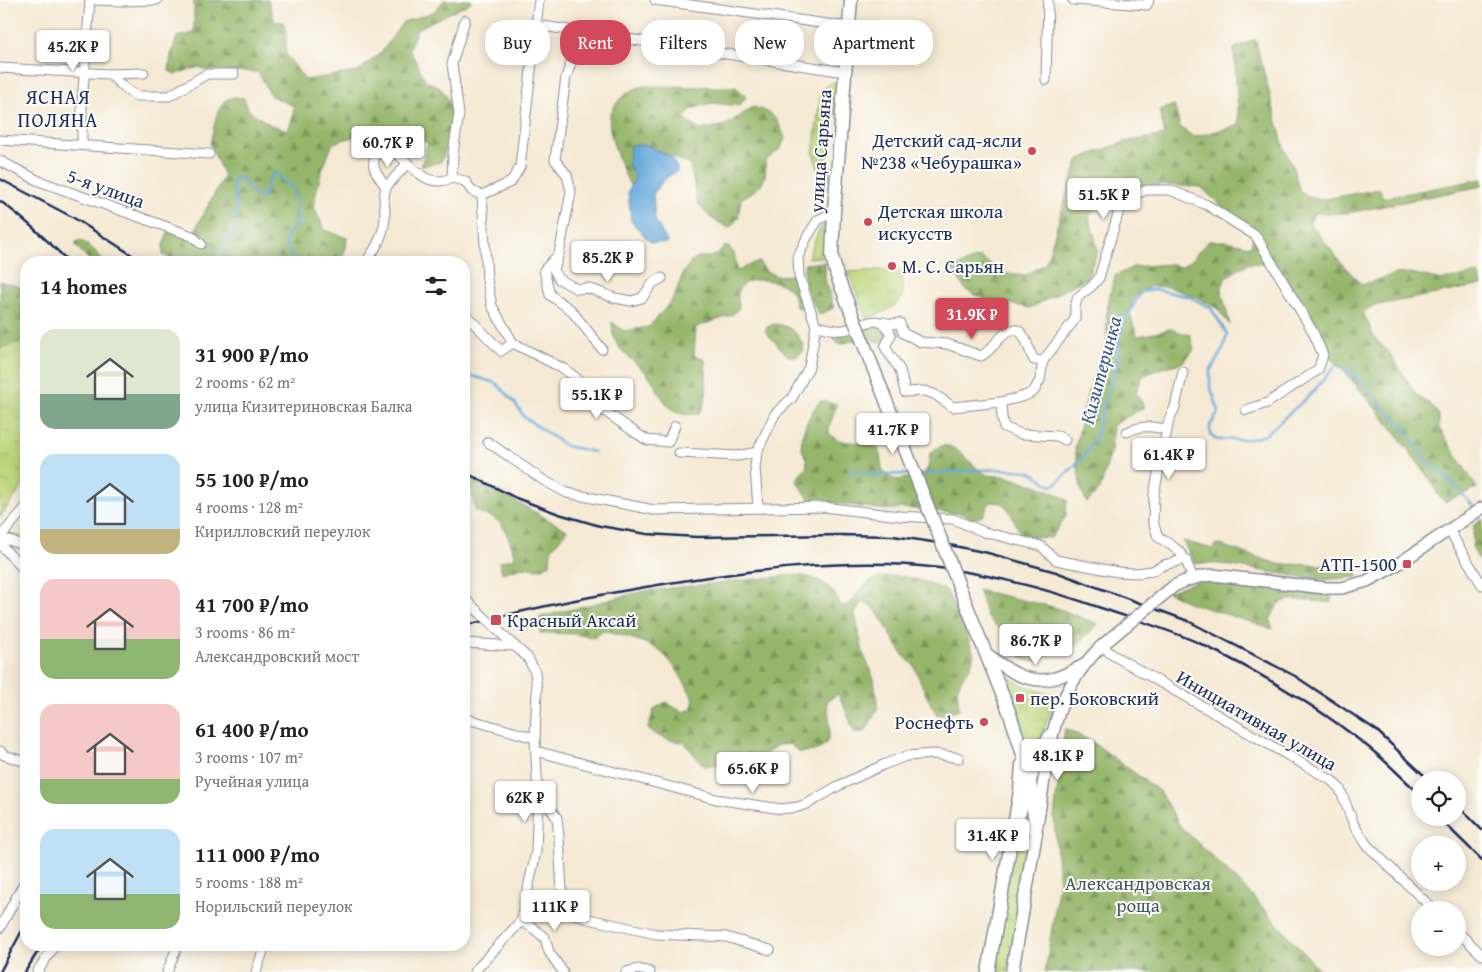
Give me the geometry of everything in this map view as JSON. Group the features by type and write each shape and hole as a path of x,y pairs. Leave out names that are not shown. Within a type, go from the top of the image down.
{"main road":[{"name":"улица Сарьяна","path":"850,20 851,0"},
{"name":"улица Сарьяна","path":"846,65 832,256 837,276 987,654 1022,752 1030,782 1036,833 1012,972"},
{"path":"988,972 1020,791 1022,752"}],"street":[{"path":"82,144 82,103 90,0"},
{"path":"96,0 157,0"},
{"path":"537,20 539,0"},
{"path":"655,0 814,22"},
{"path":"1046,80 1048,0"},
{"path":"1073,0 1147,5 1149,0"},
{"path":"452,178 453,152 460,114 452,64 465,20"},
{"path":"631,40 845,72"},
{"path":"386,187 374,171 373,160 378,151 383,147 392,149 407,164 432,181 442,182 452,178 465,181 472,191 482,195 511,182 520,167 531,65"},
{"path":"570,65 566,77 555,160 567,174 571,192 554,270 559,279 577,289 588,288 615,298 631,301 642,298 653,283 662,278"},
{"path":"0,68 109,74 144,73"},
{"path":"109,74 136,96 169,96 207,74 234,74"},
{"path":"0,140 209,154"},
{"name":"5-я улица","path":"0,161 39,181 192,236 201,244"},
{"path":"371,256 383,233 385,211 383,199 386,187 407,164"},
{"path":"879,321 887,326 891,335 885,347 900,370 905,392 924,391 934,394 953,407 1001,402 1025,396 1034,391 1040,380 1043,361 1076,319 1075,306 1078,297 1099,278 1118,214 1129,196 1147,190 1170,190 1207,205 1256,236 1313,332 1323,355 1318,370 1267,403 1246,410"},
{"path":"482,195 487,280 492,306 513,343 564,369 575,377 603,410 647,440 668,442 675,426"},
{"path":"758,508 755,467 757,452 775,414 792,398 809,367 816,326 799,276 798,257 807,237 818,220 834,212"},
{"path":"559,254 544,270 550,296 571,310 602,349"},
{"path":"470,320 501,351 513,343"},
{"path":"816,326 843,330 872,321 892,324 900,323 903,333 921,342 947,344 982,356 987,354 1008,330 1014,329 1022,334 1034,360 1043,361"},
{"path":"1183,372 1175,407 1169,420 1154,494 1153,522 1158,537 1178,549 1186,559 1192,577"},
{"path":"1001,402 1004,427 1021,434 1058,436 1065,440"},
{"path":"1127,432 1137,427 1150,426 1167,430"},
{"path":"488,442 543,480 567,493 654,510 823,507 900,516 953,519 984,532 1042,546 1056,560 1118,572 1136,573 1152,571 1164,565 1186,559"},
{"path":"679,453 738,456 757,452"},
{"path":"1036,833 1055,725 1058,714 1072,685 1085,664 1102,645 1174,586 1192,577 1213,575 1325,588 1342,588 1367,581 1395,566 1482,508"},
{"path":"0,541 20,515"},
{"path":"1449,530 1482,584"},
{"path":"0,541 9,540 20,544"},
{"path":"0,541 20,565"},
{"path":"470,604 528,658 535,672 537,690 534,738 538,796 536,852 521,921 474,972"},
{"path":"470,643 515,646"},
{"name":"Инициативная улица","path":"1102,645 1111,654 1331,780 1340,789 1354,825 1367,845 1425,901"},
{"path":"987,654 1007,670 1022,677 1033,679 1052,679 1085,664"},
{"path":"470,720 534,738"},
{"path":"1011,842 1040,751 1055,725"},
{"path":"536,751 716,799 757,807 781,809 798,807 809,803 838,786 906,756 934,754 959,758"},
{"path":"1,753 20,760"},
{"path":"538,796 557,818 562,892 569,911 584,918 656,934 726,937 770,950"},
{"path":"1011,842 1024,824 1032,827 1036,833"},
{"path":"0,928 20,890"},
{"path":"521,921 545,938 549,952 563,972"},
{"path":"1466,940 1482,955"},
{"path":"37,972 51,951"},
{"path":"167,972 176,951"},
{"path":"256,972 263,951"},
{"path":"626,972 638,969 650,972"}],"green space":[{"path":"194,0 268,0 275,22 283,22 286,30 286,54 305,80 357,72 381,53 403,22 434,12 444,0 472,0 470,3 417,29 409,49 426,81 439,87 450,105 450,134 441,162 421,166 428,143 413,136 382,141 356,136 333,143 321,173 313,206 325,230 347,238 343,256 163,255 163,245 169,231 190,239 224,176 210,144 217,114 225,100 234,97 244,98 249,111 271,125 288,130 293,117 294,106 271,96 257,72 205,70 199,67 175,74 169,71 171,55 177,37 194,33"},
{"path":"1255,39 1284,148 1292,164 1300,192 1319,200 1380,189 1383,198 1482,179 1482,186 1348,213 1314,213 1310,223 1342,264 1362,285 1395,274 1411,273 1442,280 1478,274 1482,285 1373,306 1363,312 1374,337 1389,352 1417,396 1430,404 1439,415 1439,428 1477,488 1445,502 1438,495 1431,481 1395,432 1351,379 1329,357 1279,266 1249,263 1226,277 1221,289 1230,325 1217,308 1196,297 1168,287 1151,286 1135,296 1129,311 1137,336 1170,329 1190,335 1194,350 1182,363 1165,367 1143,376 1136,392 1144,407 1113,425 1111,452 1100,489 1087,503 1081,489 1075,449 1088,391 1100,364 1109,359 1107,317 1115,276 1133,267 1170,264 1181,267 1189,262 1209,241 1225,241 1251,246 1253,236 1201,187 1161,185 1106,200 1089,216 1098,250 1087,278 1030,308 984,299 966,290 952,268 980,257 1003,273 1024,276 1046,263 1079,159 1124,142 1165,135 1159,110 1174,105 1180,127 1194,137 1239,125 1234,49"},
{"path":"838,81 835,116 830,117 827,169 831,169 830,179 821,178 813,154 821,92 830,83"},
{"path":"644,86 736,87 746,97 739,106 712,103 691,109 684,119 700,130 726,125 753,107 766,111 780,125 785,138 781,148 765,161 764,180 758,188 741,199 738,218 729,228 711,218 698,204 690,165 647,145 628,163 635,178 631,187 613,142 609,123 612,110 619,100 633,90"},
{"path":"825,225 823,257 808,258 820,228"},
{"path":"80,240 100,256 85,256 76,246 76,242"},
{"path":"724,247 729,247 734,253 737,271 759,262 767,272 777,276 793,275 795,289 803,308 796,307 794,295 788,288 773,281 755,280 741,286 738,292 739,308 732,315 696,327 694,355 705,360 705,401 699,414 681,414 667,405 648,375 620,349 614,336 612,322 624,331 649,327 673,299 684,271 691,262 698,257 709,257 718,254"},
{"path":"825,262 825,279 834,308 819,315 805,284 804,270 805,264"},
{"path":"896,269 901,271 903,286 898,302 877,315 866,318 848,272"},
{"path":"0,281 20,287 20,342 0,348"},
{"path":"20,322 20,490 0,517 0,330"},
{"path":"774,324 785,326 794,331 800,339 804,349 798,356 787,355 765,331 767,327"},
{"path":"877,325 883,327 887,334 883,342 860,339 840,344 835,340 834,335 836,333 849,333"},
{"path":"820,401 837,404 829,427 829,433 839,440 877,446 882,469 889,477 896,480 923,475 928,468 930,453 940,447 948,446 955,449 985,474 1008,477 1038,486 1067,500 1066,516 1051,538 1031,537 1021,535 1009,510 1002,503 990,502 983,516 973,519 963,514 904,508 887,510 810,500 797,481 799,475 807,466 802,442 804,429"},
{"path":"470,476 567,530 551,550 550,564 540,569 522,567 502,573 499,562 515,558 510,542 499,522 475,510"},
{"path":"1482,518 1482,556 1478,559 1472,547 1474,525"},
{"path":"1183,541 1213,549 1217,544 1278,564 1323,565 1323,570 1357,569 1358,577 1322,580 1219,564 1194,563"},
{"path":"793,575 809,577 823,583 833,592 841,606 849,605 861,589 870,581 889,576 909,578 946,590 963,625 974,654 971,666 961,680 957,690 959,709 948,714 937,715 914,666 903,655 876,610 864,601 855,613 863,653 874,679 878,708 865,732 854,732 838,694 827,701 829,737 826,744 820,749 798,752 790,744 777,745 761,758 745,757 704,766 684,742 656,735 648,729 654,709 666,702 682,712 692,709 694,699 676,669 663,654 647,644 603,631 594,638 576,634 540,633 540,617 645,591"},
{"path":"1202,579 1224,580 1245,586 1331,595 1331,603 1295,600 1282,602 1278,605 1270,620 1273,629 1187,602 1168,592"},
{"path":"978,590 1057,608 1098,624 1077,645 1064,651 1049,654 1040,660 1030,662 1018,655 1007,645 1008,638 987,617"},
{"path":"1006,676 1020,684 1055,697 1033,762"},
{"name":"Александровская роща","path":"1065,728 1094,743 1159,791 1181,827 1243,886 1321,972 1045,972 1059,882 1054,817"},
{"path":"1025,829 1029,832 1030,838 1008,972 993,972 1008,874 1021,831"}],"water":[{"path":"630,145 647,145 672,158 678,170 665,179 653,194 655,220 668,243 650,242 631,221 628,191 635,178 628,163"}],"waterway":[{"name":"Кизитеринка","path":"221,252 236,220 237,204 232,184 235,177 243,180 251,191 263,198 271,175 278,173 282,180 292,188 296,200 297,227 287,233 285,244 292,256"},
{"name":"Кизитеринка","path":"919,474 1011,470 1033,473 1052,486 1056,484 1084,456 1096,437 1099,420 1118,360 1120,333 1141,292 1154,289 1190,297 1211,308 1227,334 1223,349 1210,371 1210,386 1219,411 1210,426 1210,434 1217,440 1251,439 1265,435 1311,394 1336,365 1343,366 1362,381 1377,401 1406,430 1424,458 1452,483 1476,509"},
{"name":"Кизитеринка","path":"470,375 496,383 515,403 524,417 566,446 594,452"},
{"name":"Кизитеринка","path":"849,471 876,475 911,474"}],"railway":[{"path":"0,179 74,218 134,256"},
{"path":"0,201 36,230 63,256"},
{"path":"470,475 516,498 559,514 600,526 647,534 697,537 893,536 988,553 1056,572 1188,621 1295,676 1376,730 1419,771"},
{"path":"470,624 521,611 608,594 695,579 768,570 840,564 889,564 944,568 998,578 1052,592 1201,644 1248,668 1316,709 1359,739 1411,786"},
{"path":"1466,814 1482,830"},
{"path":"1447,826 1482,860"},
{"path":"0,972 20,934"},
{"path":"25,972 38,951"}],"place":[{"name":"Детский сад-ясли №238 «Чебурашка»","path":"1032,151"},
{"name":"Детская школа искусств","path":"868,222"},
{"name":"М. С. Сарьян","path":"892,266"},
{"name":"АТП-1500","path":"1407,564"},
{"name":"Красный Аксай","path":"496,620"},
{"name":"пер. Боковский","path":"1020,698"},
{"name":"Роснефть","path":"984,722"}],"district":[{"name":"ЯСНАЯ ПОЛЯНА","path":"58,108"}]}
